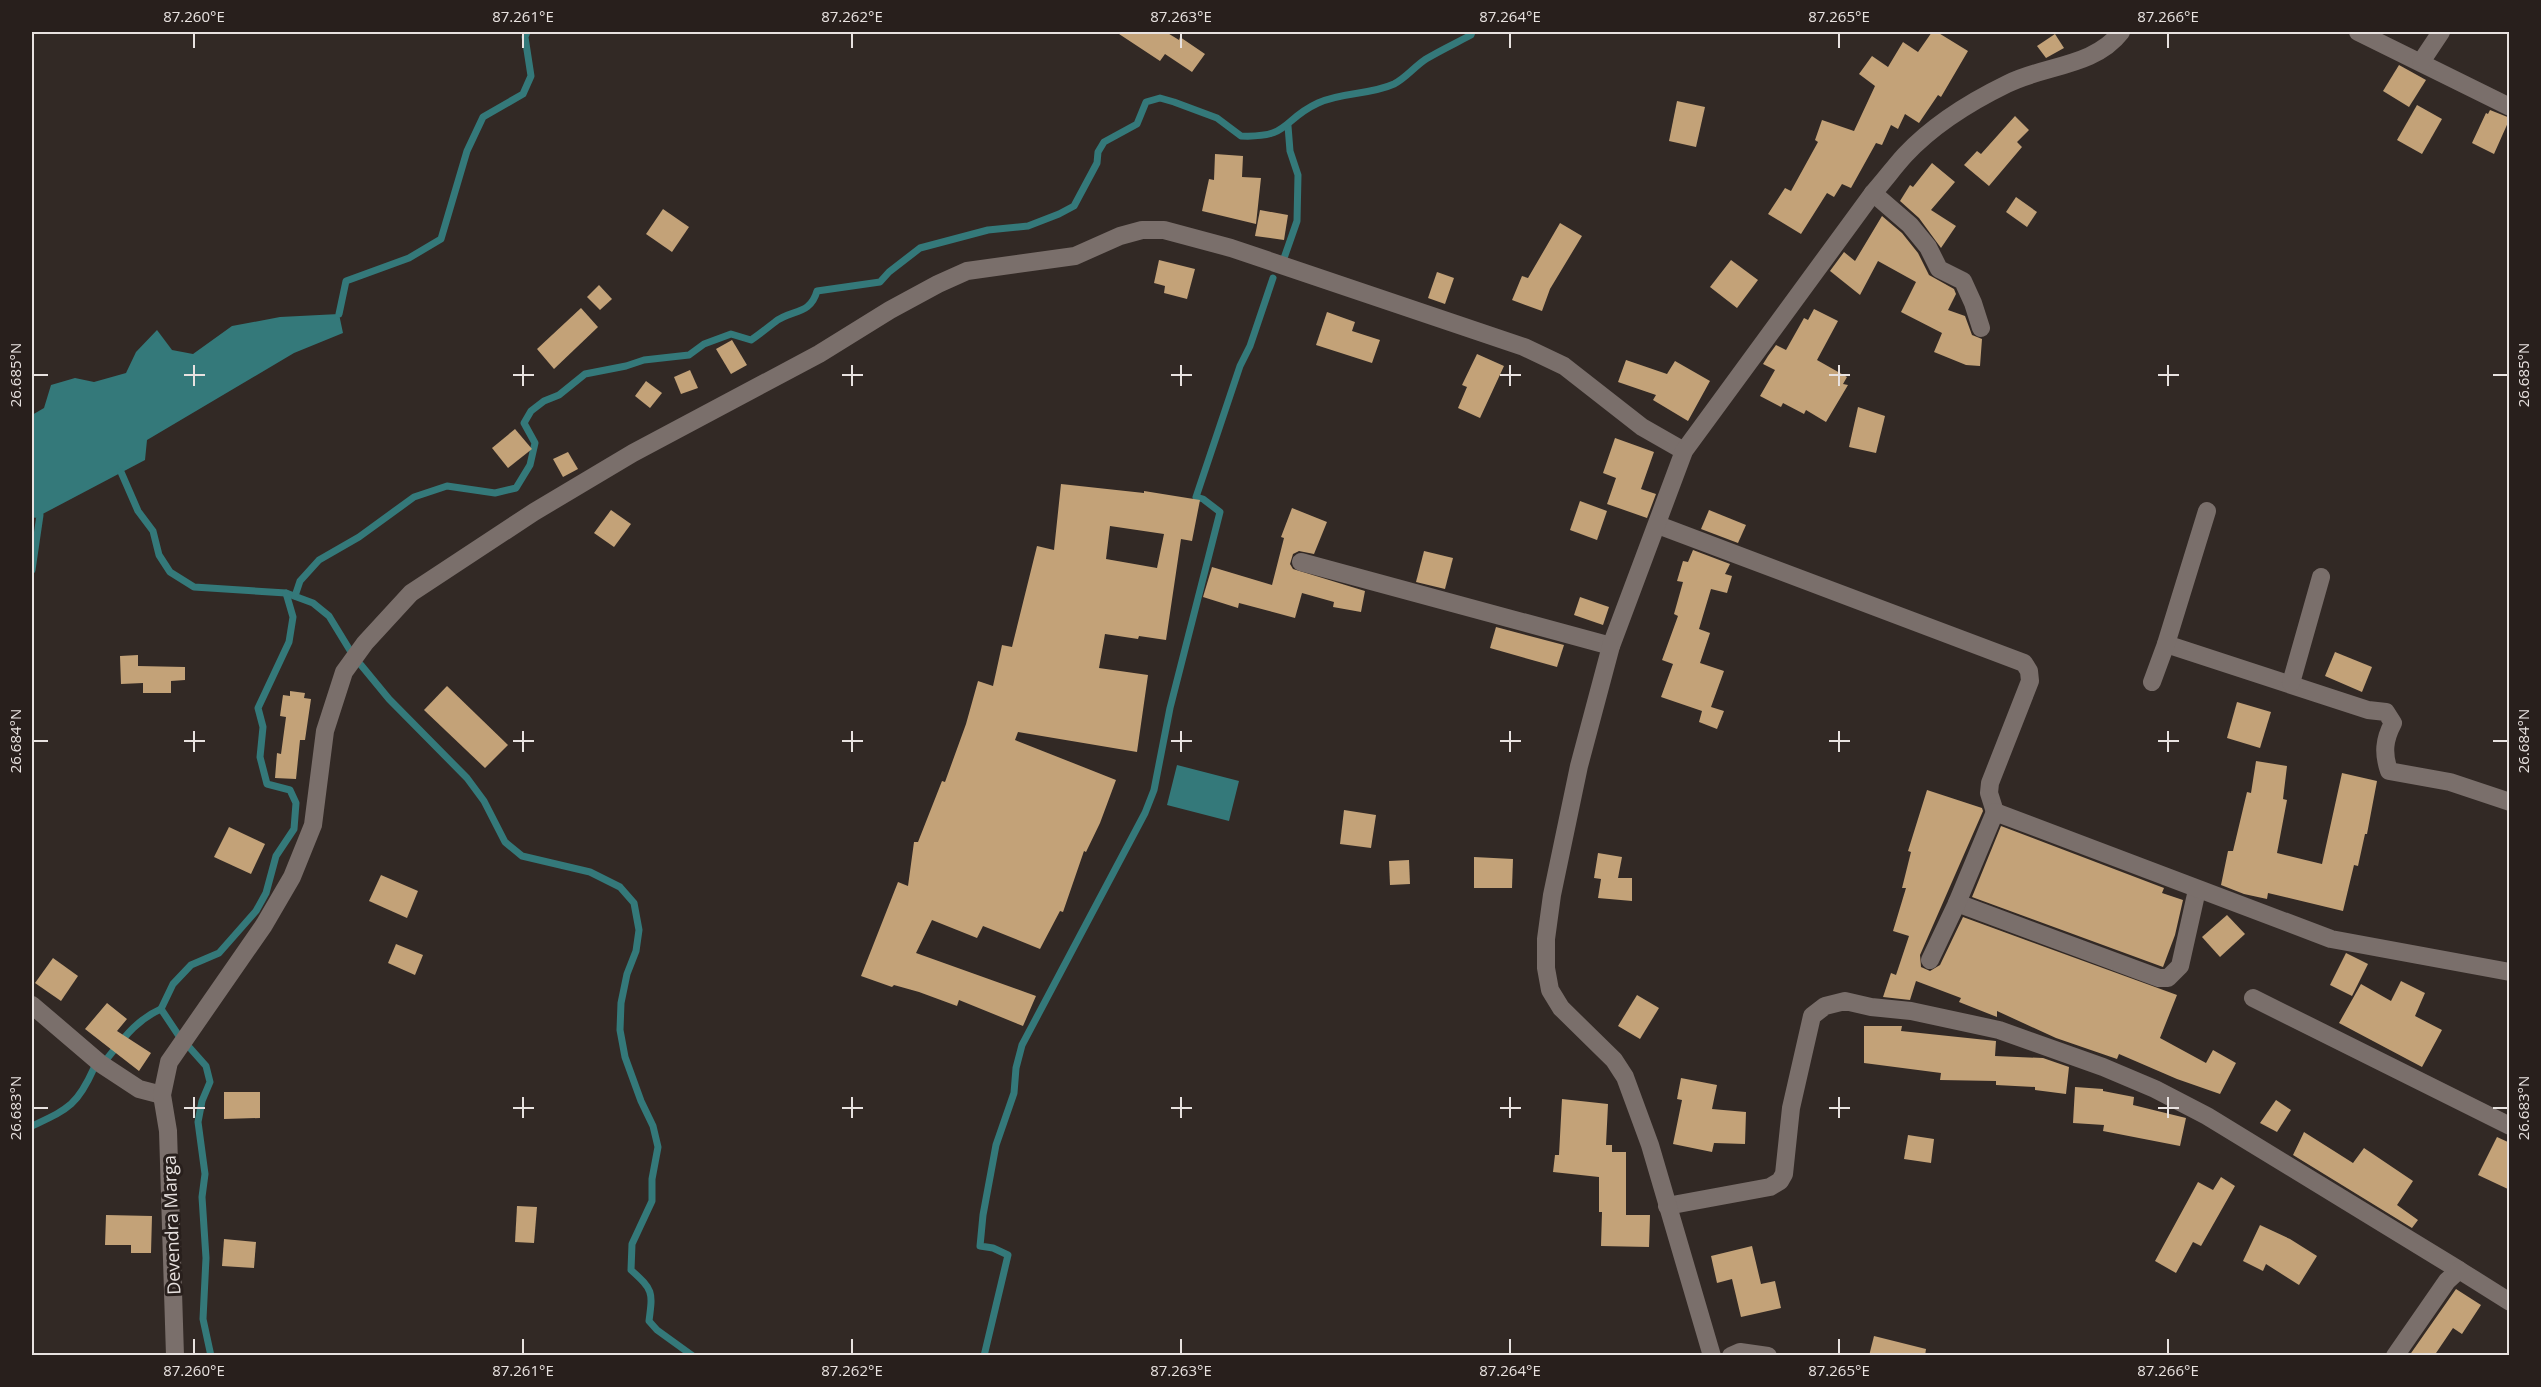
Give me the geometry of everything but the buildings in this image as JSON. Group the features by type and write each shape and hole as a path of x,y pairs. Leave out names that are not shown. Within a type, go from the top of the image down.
{"street":[{"path":"1712,1356 1650,1145 1624,1077 1614,1060 1561,1008 1550,990 1546,968 1546,939 1552,895 1580,766 1611,646 1684,451 1873,194 1906,154 1955,113 2008,83 2048,68 2085,59 2112,44 2121,32"},
{"path":"2358,32 2510,107"},
{"path":"2421,62 2441,32"},
{"path":"1873,194 1910,225 1928,247 1939,269 1963,281 1981,328"},
{"path":"32,1005 101,1064 139,1089 162,1095 169,1062 264,925 292,877 314,825 325,731 344,672 365,643 411,593 534,512 633,453 819,354 890,310 967,272 1075,256 1120,236 1142,230 1164,230 1231,248 1524,347 1564,366 1642,427 1684,451"},
{"path":"2152,682 2207,511"},
{"path":"1658,525 2024,663 2029,671 2030,681 1990,783 1991,801 1995,812 1957,903 1930,960"},
{"path":"1301,562 1611,646"},
{"path":"2291,683 2321,577"},
{"path":"2166,644 2368,710 2385,712 2393,723 2385,738 2384,757 2390,771 2450,782 2510,802"},
{"path":"1995,812 2331,939 2510,972"},
{"path":"1957,903 2159,978 2168,978 2180,966 2197,890"},
{"path":"2253,998 2510,1126"},
{"path":"1667,1206 1770,1187 1780,1181 1785,1168 1791,1108 1812,1016 1825,1006 1845,1001 1871,1007 1911,1011 1999,1030 2103,1067 2155,1089 2206,1116 2510,1302"},
{"name":"Devendra Marga","path":"162,1095 168,1131 175,1356"},
{"path":"2395,1356 2447,1281 2459,1269"},
{"path":"1731,1356 1740,1352 1768,1356"}],"water":[{"path":"339,314 343,333 294,353 147,440 145,460 35,518 32,516 32,415 44,408 51,385 75,378 94,382 126,373 136,352 157,330 172,350 193,354 232,326 280,317"},
{"path":"1177,765 1239,781 1229,821 1167,805"}],"waterway":[{"path":"339,314 346,281 409,258 441,239 467,151 483,117 523,94 531,76 525,37 527,32"},
{"path":"295,596 300,581 319,560 359,537 414,497 447,486 495,493 516,488 530,465 535,443 524,423 531,411 544,401 559,395 585,374 644,360 689,355 704,344 731,334 751,340 781,318 810,305 817,291 880,282 920,248 988,230 1028,226 1074,206 1097,163 1098,152 1104,142 1137,124 1146,102 1160,98 1174,102 1217,118 1241,136 1269,134 1284,127 1306,109 1327,99 1385,88 1394,84 1426,59 1471,35 1472,32"},
{"path":"1283,261 1297,221 1298,175 1290,151 1288,126"},
{"path":"984,1356 1008,1255 993,1248 980,1246 983,1215 996,1145 1014,1093 1016,1068 1022,1045 1145,813 1154,790 1170,708 1220,512 1203,499 1196,497 1240,366 1250,346 1273,278"},
{"path":"121,472 138,511 153,531 159,555 170,572 194,587 286,593 313,603 329,616 351,652"},
{"path":"32,570 40,515"},
{"path":"106,1060 137,1024 161,1009 173,984 191,965 219,953 256,911 266,893 276,856 294,829 296,803 290,790 267,784 260,757 263,727 258,708 289,642 293,617 286,593"},
{"path":"361,665 389,699 467,778 484,801 505,842 522,856 590,872 620,887 634,903 639,930 636,951 627,974 621,1003 620,1030 625,1057 653,1126 658,1147 652,1179 652,1201 632,1244 631,1270 644,1282 650,1292 649,1321 657,1330 693,1356"},
{"path":"161,1009 179,1036"},
{"path":"190,1048 206,1066 210,1082 202,1101 198,1122 205,1174 202,1197 206,1258 203,1319 211,1356"},
{"path":"32,1126 70,1105 82,1091 94,1068"}]}
